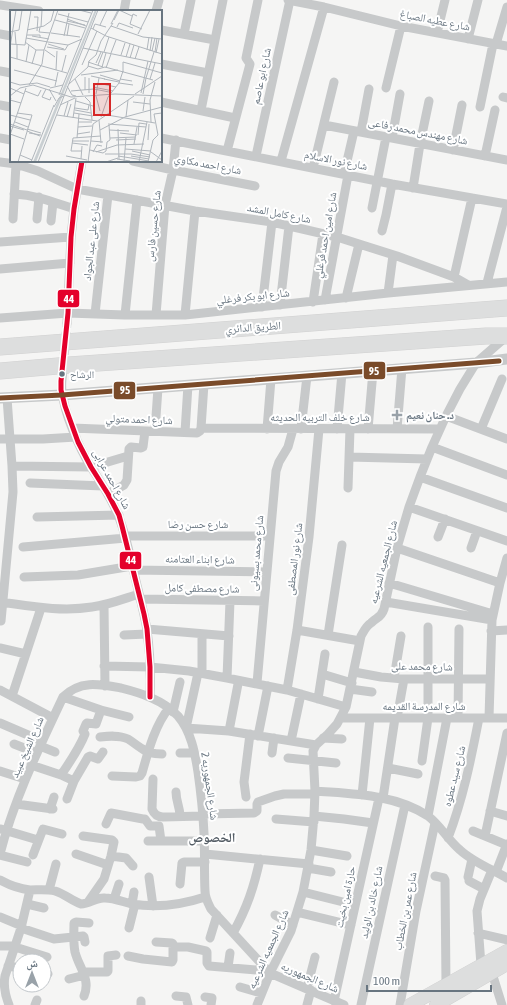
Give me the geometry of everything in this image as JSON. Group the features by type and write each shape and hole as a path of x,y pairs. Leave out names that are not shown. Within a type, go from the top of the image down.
{"highway":[{"name":"الطريق الدائري","path":"0,347 507,308"},
{"path":"0,371 69,364 486,336 507,336"}],"main road":[{"path":"410,1005 507,951"},
{"path":"436,1005 507,964"}],"street":[{"path":"124,10 126,0"},
{"path":"156,10 159,0"},
{"path":"184,34 191,0"},
{"path":"201,110 223,0"},
{"path":"227,151 249,65 246,58 258,0"},
{"name":"شارع عطيه الصباغ","path":"289,0 321,5 401,26 507,46"},
{"name":"شارع ابو عاصم","path":"256,156 289,0"},
{"path":"437,33 445,0"},
{"path":"468,39 478,0"},
{"path":"0,5 32,10"},
{"path":"282,161 321,5"},
{"path":"480,107 495,44 507,7"},
{"path":"386,88 401,26"},
{"path":"162,30 215,40"},
{"path":"0,34 10,36"},
{"path":"162,64 208,74"},
{"path":"0,71 10,73"},
{"path":"313,168 334,82"},
{"name":"شارع امين احمد فرغلي","path":"325,300 337,237 346,174 369,89"},
{"path":"372,208 400,94"},
{"path":"413,188 429,101"},
{"path":"162,102 236,118"},
{"path":"0,105 10,107"},
{"path":"453,150 462,105"},
{"path":"485,156 495,110"},
{"name":"شارع مهندس محمد رفاعى","path":"324,125 507,160"},
{"path":"0,138 10,140"},
{"name":"شارع نور الاسلام","path":"162,138 507,206"},
{"name":"شارع حسين فارس","path":"156,315 165,205 173,170 176,140"},
{"name":"شارع كامل المشد","path":"0,162 16,164 38,171 77,189 195,211 272,222 337,237 393,254 468,285"},
{"path":"67,323 71,237 82,162"},
{"name":"شارع احمد مكاوي","path":"137,162 255,186"},
{"path":"13,219 16,164"},
{"path":"382,231 392,184"},
{"path":"14,194 28,195 74,209"},
{"name":"شارع على عبد الجواد","path":"95,314 108,195"},
{"path":"37,219 39,198"},
{"path":"454,278 472,198"},
{"path":"124,315 137,200"},
{"path":"51,221 53,202"},
{"path":"487,283 507,206"},
{"path":"185,315 195,211"},
{"path":"262,307 272,222"},
{"path":"280,305 289,226"},
{"path":"313,302 323,234"},
{"path":"0,242 71,237"},
{"path":"346,298 359,244"},
{"path":"388,293 393,254"},
{"path":"0,269 70,263"},
{"name":"شارع ابو بكر فرغلي","path":"0,318 68,313 185,315 507,282"},
{"name":"شارع الجمعيه الشرعيه","path":"257,1005 269,972 293,925 304,892 309,866 314,819 315,792 313,751 319,741 333,729 341,718 346,707 361,636 370,623 383,614 397,548 409,507 427,459 446,416 476,363 507,336"},
{"path":"1,621 1,602 12,506 10,439 4,398 158,388 501,360 507,365"},
{"path":"397,429 402,368"},
{"name":"شارع احمد عرابى","path":"62,370 62,395 74,433 91,467 106,490 118,515 125,537 140,596 147,632 150,667 150,697"},
{"path":"368,429 373,371"},
{"path":"337,429 342,373"},
{"name":"شارع محمد بسيونى","path":"257,684 276,471 279,462 288,447 292,435 297,429 307,376"},
{"path":"267,429 271,379"},
{"path":"480,429 502,379"},
{"path":"201,428 204,384"},
{"path":"185,432 188,385"},
{"path":"156,431 158,388"},
{"path":"446,416 507,439"},
{"name":"شارع خلف التربيه الحديثه","path":"201,428 440,429"},
{"name":"شارع احمد متولي","path":"0,439 43,439 74,433 156,431 197,433 201,428"},
{"name":"شارع نور المصطفى","path":"287,690 297,630 309,537 319,429"},
{"path":"348,488 350,429"},
{"path":"30,483 106,490 126,483 129,448 141,448 144,446 145,431"},
{"path":"432,447 507,475"},
{"path":"12,466 91,467 128,456"},
{"path":"349,457 427,459"},
{"path":"420,477 507,508"},
{"path":"409,507 507,541"},
{"path":"37,517 118,515"},
{"path":"438,537 445,519"},
{"path":"471,548 477,531"},
{"name":"شارع حسن رضا","path":"23,546 125,537 270,536"},
{"path":"328,636 342,545"},
{"path":"397,548 500,583"},
{"name":"شارع سيد عطوه","path":"448,838 455,819 484,718 490,679 491,631 493,617 507,558"},
{"name":"شارع ابناء العتامنه","path":"24,577 78,575 133,568 267,572"},
{"path":"390,583 493,617"},
{"name":"شارع مصطفى كامل","path":"1,602 41,608 77,609 104,605 140,596 230,601 264,601"},
{"path":"227,678 230,601"},
{"path":"386,602 493,617"},
{"path":"104,605 105,686"},
{"path":"12,696 41,608"},
{"path":"422,761 428,718 428,627"},
{"path":"458,718 459,629"},
{"path":"297,630 360,641"},
{"path":"491,631 507,630"},
{"path":"124,635 147,632 229,636"},
{"path":"202,634 200,673 186,728 229,731 291,741 342,739"},
{"path":"394,678 401,636"},
{"path":"0,648 26,654"},
{"path":"318,699 325,654"},
{"path":"104,666 150,667 200,673 287,690 346,707"},
{"name":"شارع محمد على","path":"354,672 404,679 490,679"},
{"path":"322,674 351,686 372,692"},
{"name":"حارة امين بخيت","path":"334,1001 373,823 388,768 404,679"},
{"path":"112,776 140,776 162,716 171,710 180,682"},
{"path":"229,731 238,684"},
{"name":"شارع الجمهوريه 2","path":"63,697 69,691 83,685 105,686 128,690 150,697 178,716 186,728 194,753 199,778 203,815 205,897"},
{"path":"246,797 244,782 254,735 268,686"},
{"path":"0,690 53,718"},
{"path":"291,741 301,694"},
{"path":"63,697 129,717"},
{"name":"شارع الشيخ عبيد","path":"0,855 3,830 16,804 39,747 63,697"},
{"path":"61,775 75,754 85,734 83,731 86,724 96,724 102,710"},
{"name":"شارع المدرسة القديمه","path":"341,718 507,718"},
{"path":"362,795 370,718"},
{"path":"428,816 447,718"},
{"path":"0,723 39,747"},
{"path":"485,836 507,733"},
{"path":"100,737 115,736 127,739 148,752 162,754"},
{"path":"273,754 274,738"},
{"path":"14,744 39,747 55,752"},
{"path":"67,799 74,780 88,757 90,756 98,759 103,752"},
{"path":"180,753 194,753"},
{"path":"288,758 336,764"},
{"path":"31,765 74,780"},
{"path":"388,768 418,774"},
{"path":"0,772 26,779"},
{"path":"153,779 153,812 159,817 255,813 258,802 289,793 315,792 362,795 381,798 405,805 428,816 448,838 472,860 507,878"},
{"path":"176,792 180,816"},
{"path":"16,804 52,809 54,797"},
{"name":"شارع خالد بن الوليد","path":"361,1005 405,805"},
{"path":"490,811 507,816"},
{"path":"106,824 111,813 145,819 150,826 159,826 161,841"},
{"path":"276,819 344,819 373,823"},
{"name":"شارع عمر بن الخطاب","path":"400,1005 416,911 435,823"},
{"path":"33,855 43,829 62,834"},
{"path":"3,830 38,840"},
{"path":"473,831 507,844 484,889 477,911 481,966"},
{"path":"83,836 113,841 110,860 104,879 88,902"},
{"path":"148,841 204,841"},
{"path":"311,850 347,856"},
{"path":"76,854 110,860 126,858 133,866"},
{"path":"0,855 26,862"},
{"path":"180,884 182,863 205,858 260,859 309,866 331,872"},
{"path":"233,933 248,903 260,859"},
{"path":"472,860 468,879 484,889"},
{"path":"49,890 56,864"},
{"path":"435,876 444,878 445,880 446,985"},
{"path":"149,878 153,906"},
{"path":"0,880 11,885 30,890 49,890 62,894 77,903 85,904 104,897 134,904 153,906 192,902 205,897"},
{"path":"114,900 119,884"},
{"path":"9,1005 4,987 5,970 22,927 30,890"},
{"path":"129,928 134,904 134,892"},
{"path":"304,892 355,905"},
{"name":"شارع الجمهوريه","path":"205,897 208,904 217,915 269,972 344,1005"},
{"path":"27,904 44,908"},
{"path":"298,912 351,925"},
{"path":"210,938 217,915"},
{"path":"275,915 293,925"},
{"path":"0,917 54,939 84,937 85,942"},
{"path":"84,996 86,986 84,974 75,951 74,923 89,923"},
{"path":"478,933 507,940"},
{"path":"128,956 172,962 172,943 156,942"},
{"path":"0,946 15,946 36,953"},
{"path":"173,947 188,947 206,951 207,965 269,972"},
{"path":"228,967 230,953"},
{"path":"69,979 84,974 107,972 108,956 116,955"},
{"path":"307,1005 315,957"},
{"path":"492,973 502,1005"},
{"path":"240,987 261,993"},
{"path":"176,996 186,997 188,1005"},
{"path":"205,997 212,998 211,1005"}],"tunnel":[{"path":"63,368 67,323"}],"transit line":[{"name":"44","path":"82,162 71,237 68,313 61,390 78,442 119,515 147,629 150,667 150,697"},
{"name":"95","path":"0,398 62,395 499,361"}],"place":[{"name":"الرشاح","path":"62,374"},
{"name":"د. حنان نعيم","path":"397,415"}],"district":[{"name":"الخصوص","path":"212,837"}]}
